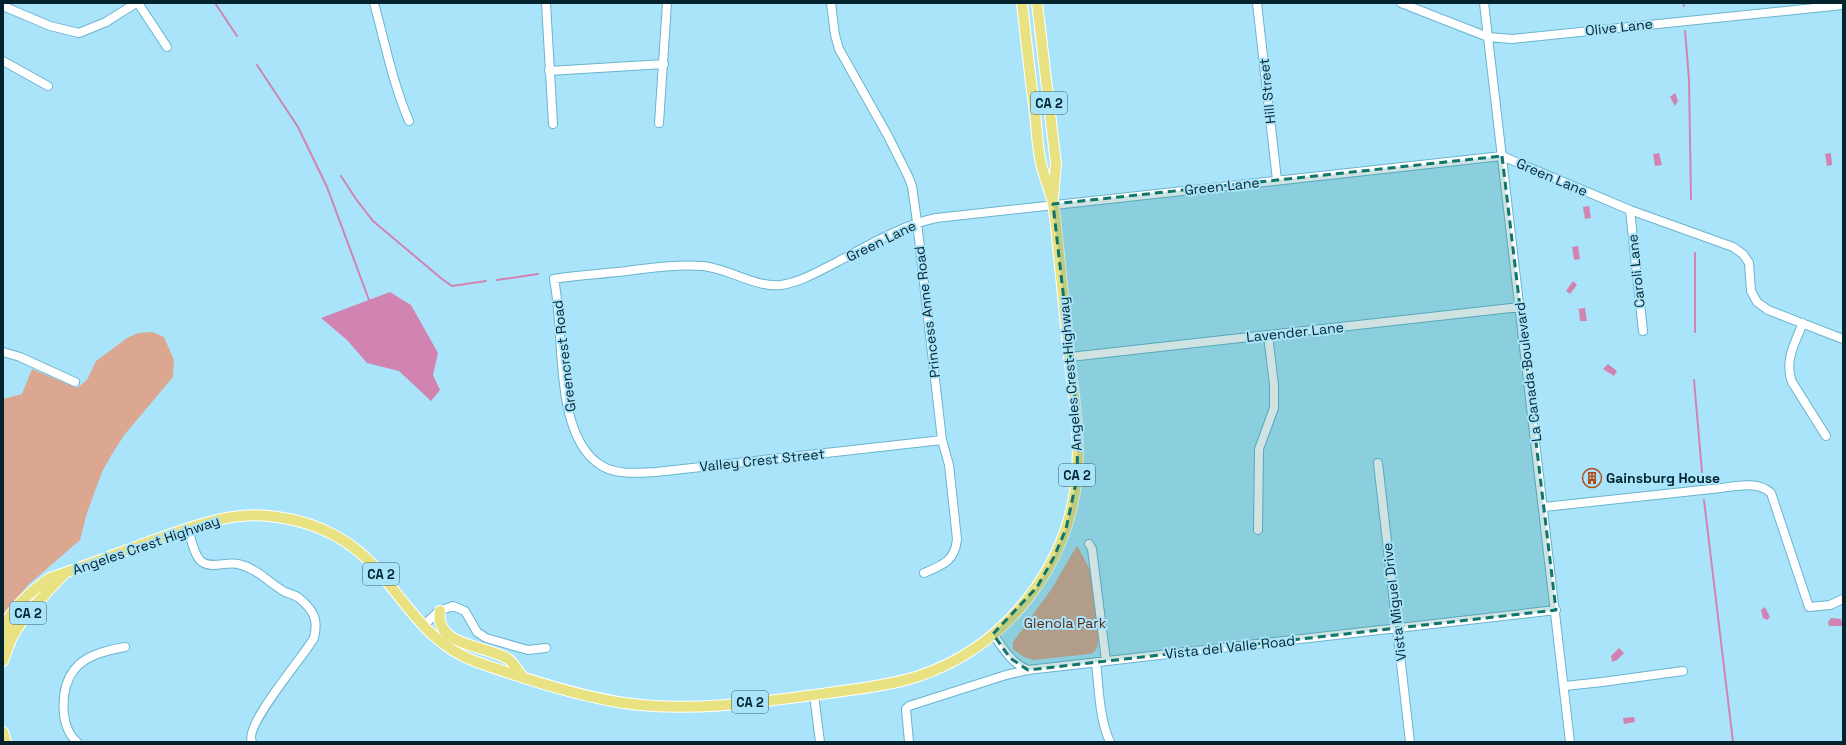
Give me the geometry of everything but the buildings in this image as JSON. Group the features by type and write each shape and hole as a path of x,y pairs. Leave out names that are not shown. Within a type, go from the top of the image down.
{"main road":[{"name":"Angeles Crest Highway","path":"1022,3 1040,162 1053,204"},
{"name":"Angeles Crest Highway","path":"3,627 21,601 50,578 188,528 221,518 255,514 296,520 316,526 343,540 371,562 423,626 438,641 454,652 475,661 522,676 595,697 635,704 687,706 729,704 814,695 885,685 918,677 954,660 993,634 1017,612 1038,587 1053,559 1066,529 1077,478 1078,424 1053,204 1056,164 1037,3"},
{"name":"Angeles Crest Highway","path":"3,661 12,638 25,616 64,574"},
{"path":"3,639 23,607 43,589 64,574"},
{"path":"440,611 439,621 444,630 466,644 508,659 522,676"},
{"path":"3,732 6,742"}],"street":[{"path":"3,6 50,26 79,33 106,22 137,3 167,47"},
{"path":"374,3 390,57 398,96 409,121"},
{"path":"546,3 553,124"},
{"path":"658,122 664,64 667,3"},
{"name":"Princess Anne Road","path":"831,3 835,35 839,49 908,176 917,222 942,440 949,465 957,539 956,551 943,564 924,573"},
{"name":"Hill Street","path":"1257,3 1276,180"},
{"name":"Olive Lane","path":"1401,3 1488,37 1512,39 1823,5 1843,5"},
{"name":"La Canada Boulevard","path":"1484,3 1565,686 1570,742"},
{"path":"3,61 48,86"},
{"path":"549,71 664,64"},
{"name":"Green Lane","path":"554,279 652,268 702,266 725,270 770,285 782,285 807,277 878,240 917,222 936,218 1502,156 1630,210 1733,247 1743,254 1749,263 1751,291 1757,302 1768,310 1843,339"},
{"name":"Caroli Lane","path":"1630,210 1643,331"},
{"name":"Greencrest Road","path":"554,279 562,367 570,414 573,429 586,454"},
{"name":"Lavender Lane","path":"1070,357 1520,307"},
{"path":"1803,323 1791,355 1789,375 1826,436"},
{"path":"1258,530 1259,449 1274,408 1274,385 1268,335"},
{"path":"3,352 75,382"},
{"name":"Valley Crest Street","path":"586,454 602,466 617,472 633,473 656,472 942,440"},
{"name":"Vista Miguel Drive","path":"1378,463 1410,742"},
{"path":"1544,507 1728,487 1760,487 1771,493 1809,607 1830,605 1843,599"},
{"path":"188,528 198,558 202,562 214,565 237,563 248,566 285,592 298,598 308,606 314,616 316,627 314,638 260,712 251,733 252,742"},
{"path":"1089,544 1092,549 1106,661"},
{"path":"423,626 440,611 453,606 465,611 477,632 486,638 528,650 546,648"},
{"name":"Vista del Valle Road","path":"909,742 906,709 908,706 1006,675 1028,670 1556,610"},
{"path":"993,634 1010,658 1019,666 1028,670"},
{"path":"77,742 67,725 63,709 66,690 74,670 96,655 125,647"},
{"path":"1096,662 1101,706 1106,733 1110,742"},
{"path":"1565,686 1683,671"},
{"path":"814,695 820,742"}],"highlighted area":[{"path":"1502,156 1556,610 1028,670 1010,658 993,634 1037,587 1053,559 1066,529 1077,478 1078,424 1053,204"}],"green space":[{"path":"152,332 164,337 174,360 173,377 125,434 112,454 102,472 87,513 80,540 28,585 3,615 3,399 22,394 32,369 77,388 87,380 96,361 127,338 138,333"},
{"name":"Glenola Park","path":"1076,547 1078,547 1092,574 1099,638 1097,648 1094,652 1089,654 1033,660 1024,657 1013,649 1013,642 1053,587"}],"shaded area":[{"path":"1675,93 1678,101 1675,106 1670,97"},
{"path":"1659,153 1662,165 1655,166 1653,154"},
{"path":"1831,153 1832,165 1827,166 1825,154"},
{"path":"1589,206 1591,218 1585,219 1583,207"},
{"path":"1578,246 1580,259 1574,260 1572,247"},
{"path":"1573,281 1577,285 1570,294 1566,291"},
{"path":"390,292 411,305 438,353 433,375 440,390 431,401 399,371 367,363 347,340 321,318"},
{"path":"1585,308 1587,321 1580,321 1579,310 1577,309"},
{"path":"1608,364 1617,371 1614,376 1603,369"},
{"path":"1765,607 1770,617 1767,620 1763,618 1761,610"},
{"path":"1831,618 1841,619 1843,626 1829,626 1828,622"},
{"path":"1619,648 1624,653 1617,660 1612,662 1611,656"},
{"path":"1634,717 1635,722 1624,724 1623,718"}],"waterway":[{"path":"215,3 237,36"},
{"path":"1685,31 1689,79 1691,199"},
{"path":"257,65 298,127 327,187 369,300"},
{"path":"341,176 373,221 442,279 452,286 486,281"},
{"path":"1695,253 1695,332"},
{"path":"497,280 538,274"},
{"path":"1694,380 1702,472"},
{"path":"1704,500 1733,742"}],"place":[{"name":"Gainsburg House","path":"1592,478"}]}
